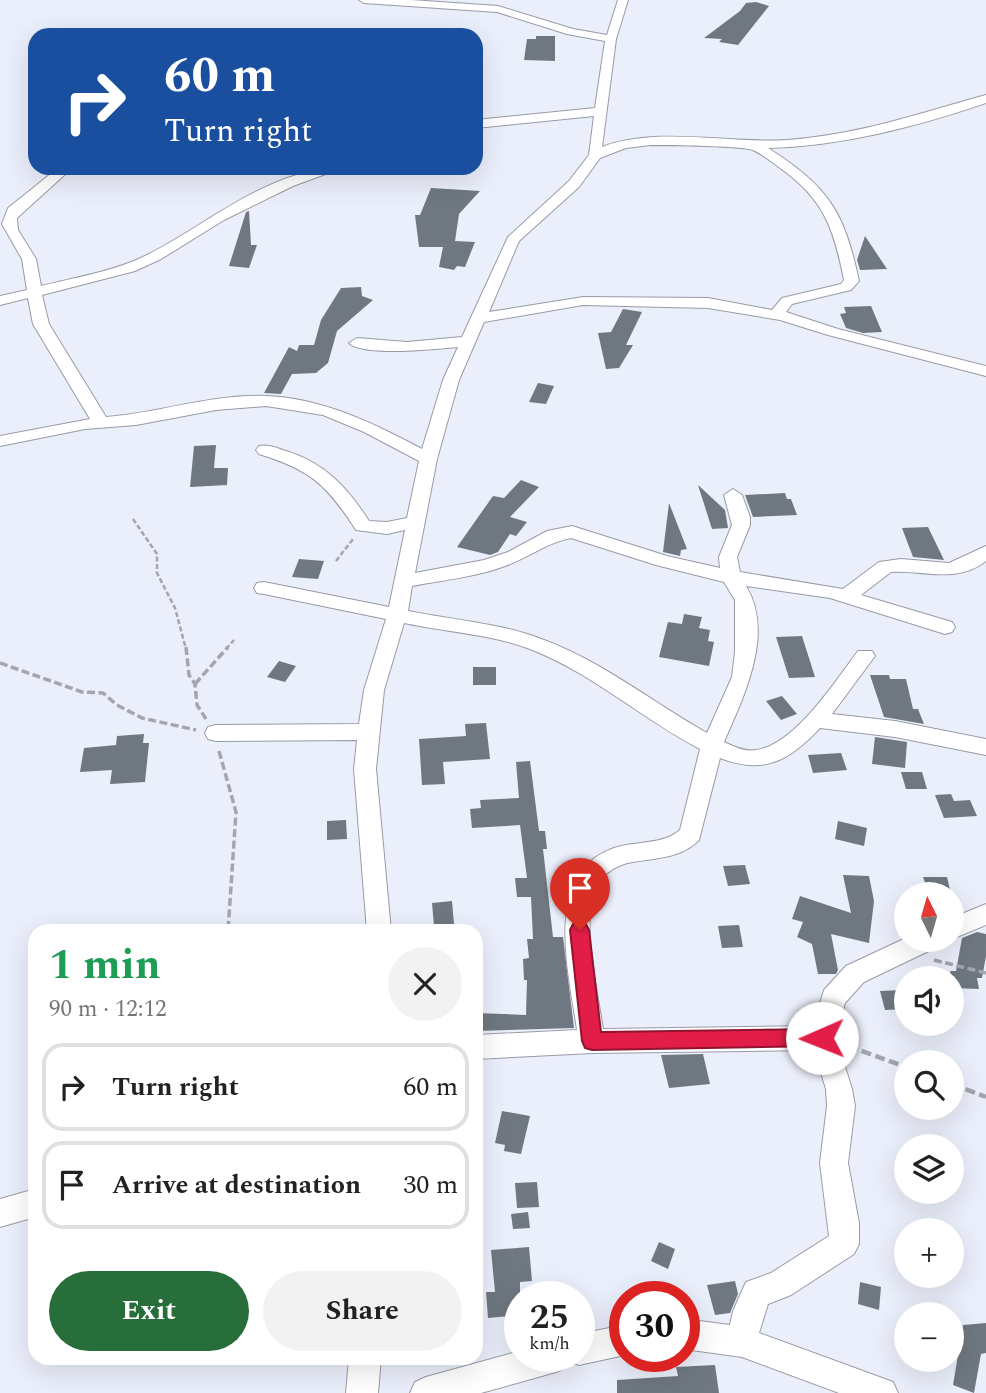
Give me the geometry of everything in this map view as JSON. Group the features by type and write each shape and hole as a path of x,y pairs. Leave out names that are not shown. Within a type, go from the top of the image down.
{"street":[{"path":"364,0 498,9 550,26 611,39"},
{"path":"378,924 365,769 368,732 374,690 397,615 428,459 451,380 513,240 527,224 574,184 595,155 611,39 622,0"},
{"path":"595,155 638,141 754,145 827,141 920,122 986,99"},
{"path":"483,123 603,111"},
{"path":"754,145 787,165 809,183 827,203 842,233 852,281 837,290 788,301 776,314"},
{"path":"58,175 10,215 9,221 16,241 30,263 41,324 100,422"},
{"path":"0,301 130,268 156,256 219,217 288,183 314,175"},
{"path":"0,241 16,241"},
{"path":"479,317 583,301 708,303 776,314 986,371"},
{"path":"357,344 407,347 467,341"},
{"path":"0,441 100,422 136,420 235,402 278,402 327,411 370,428 428,459"},
{"path":"265,450 311,466 333,481 362,526 387,528 414,522"},
{"path":"592,1041 582,973 580,893 587,878 618,854 686,841 691,834 712,746 742,677 747,619 745,600 731,577 729,550 739,532 741,517 733,495"},
{"path":"404,581 487,566 515,556 554,535 572,532 663,561 731,577 845,597 945,627"},
{"path":"845,597 886,566 953,571 972,564 986,552"},
{"path":"264,589 504,636 547,648 593,672 712,746 739,757 755,759 770,755 788,744 815,720 865,656"},
{"path":"815,720 876,726 986,747"},
{"path":"216,733 368,732"},
{"path":"964,924 986,914"},
{"path":"742,1342 748,1311 757,1293 780,1283 844,1244 844,1223 834,1163 841,1097 822,1038 833,999 855,974 902,952"},
{"path":"483,1047 592,1041 822,1038"},
{"path":"0,1213 28,1205"},
{"path":"700,1336 742,1342 882,1393"},
{"path":"362,1393 364,1365"},
{"path":"426,1393 504,1371"}],"path":[{"path":"133,519 157,554 156,573 175,608 179,631 186,646 189,675 195,684 197,705 216,733 236,812 228,924"},
{"path":"337,562 362,526"},
{"path":"195,684 234,640"},
{"path":"0,663 82,692 103,693 117,705 142,718 179,728 216,733"},
{"path":"902,952 986,973"},
{"path":"822,1038 894,1063"},
{"path":"964,1089 986,1097"}],"building":[{"path":"756,2 769,6 738,45 719,42 722,39 704,38 740,11 746,3"},
{"path":"536,36 555,36 555,61 524,60 527,39 536,39"},
{"path":"431,188 480,191 459,214 455,241 475,242 465,267 457,266 454,270 439,267 443,247 419,247 415,215 420,215"},
{"path":"249,211 251,245 257,245 249,268 229,266 246,212"},
{"path":"865,236 887,269 860,270 857,260"},
{"path":"361,287 362,296 373,300 337,331 328,363 316,373 292,374 281,394 264,393 289,347 297,351 299,345 314,345 321,320 341,288"},
{"path":"871,306 882,332 863,333 846,328 840,314 846,313 844,307"},
{"path":"623,309 642,312 626,345 633,345 619,368 606,369 598,333 611,332"},
{"path":"538,383 554,386 546,404 529,402"},
{"path":"216,445 214,468 228,468 227,485 190,487 194,446"},
{"path":"521,480 539,487 510,517 527,522 516,536 510,534 498,552 490,555 457,547 493,496 504,498"},
{"path":"698,485 725,510 728,528 712,529"},
{"path":"785,493 787,499 791,499 797,515 753,517 745,495"},
{"path":"669,503 687,549 681,550 680,556 663,552"},
{"path":"928,527 944,560 913,557 902,528"},
{"path":"299,559 324,561 318,579 292,577"},
{"path":"684,614 702,617 699,628 710,630 708,641 714,642 709,666 659,657 668,622 682,624"},
{"path":"802,636 815,677 789,678 776,637"},
{"path":"279,661 296,666 285,682 267,677"},
{"path":"473,667 496,667 496,685 473,685"},
{"path":"870,675 906,679 913,709 918,709 924,724 884,717"},
{"path":"782,696 797,714 781,720 766,701"},
{"path":"486,723 490,759 443,762 445,784 422,785 419,739 466,736 465,724"},
{"path":"144,734 143,743 149,743 145,782 110,784 112,770 80,772 84,748 116,745 117,736"},
{"path":"875,737 907,742 905,768 872,764"},
{"path":"841,753 847,770 813,773 808,755"},
{"path":"530,761 539,831 545,831 547,849 543,849 553,937 563,937 574,1028 483,1031 483,1013 526,1015 527,980 524,980 523,959 529,958 527,939 533,939 531,897 517,897 515,878 527,878 520,825 472,828 470,809 481,808 480,800 519,798 516,762"},
{"path":"901,772 922,772 927,789 906,789"},
{"path":"951,794 954,801 970,800 977,816 944,818 935,795"},
{"path":"346,820 347,839 327,840 327,821"},
{"path":"838,821 867,828 864,846 835,839"},
{"path":"745,865 750,884 728,886 723,866"},
{"path":"843,875 869,876 874,901 869,943 831,934 838,970 836,974 818,974 812,944 797,937 803,922 792,919 800,896 851,913"},
{"path":"923,877 947,877 948,882 925,882"},
{"path":"452,901 454,924 434,924 432,903"},
{"path":"739,925 743,947 722,948 718,926"},
{"path":"977,932 986,934 982,978 977,978 979,989 964,988 964,966 957,966 959,952 964,952 964,937"},
{"path":"894,990 894,1010 885,1010 880,991"},
{"path":"703,1054 710,1084 669,1088 661,1055"},
{"path":"502,1111 530,1116 521,1154 504,1151 505,1145 495,1143"},
{"path":"537,1182 539,1207 517,1208 515,1183"},
{"path":"528,1212 530,1228 513,1229 511,1214"},
{"path":"659,1242 675,1249 668,1269 651,1261"},
{"path":"529,1247 532,1281 504,1281 504,1316 488,1318 486,1292 495,1292 491,1250"},
{"path":"735,1281 738,1294 730,1313 715,1315 707,1285"},
{"path":"860,1282 881,1287 879,1310 858,1304"},
{"path":"986,1323 986,1353 981,1354 974,1393 953,1385 955,1372 964,1372 964,1325"},
{"path":"715,1365 719,1393 617,1393 617,1380 678,1376 677,1372 700,1372 700,1366"}],"route":[{"path":"580,930 582,973 592,1041 822,1038"}]}
